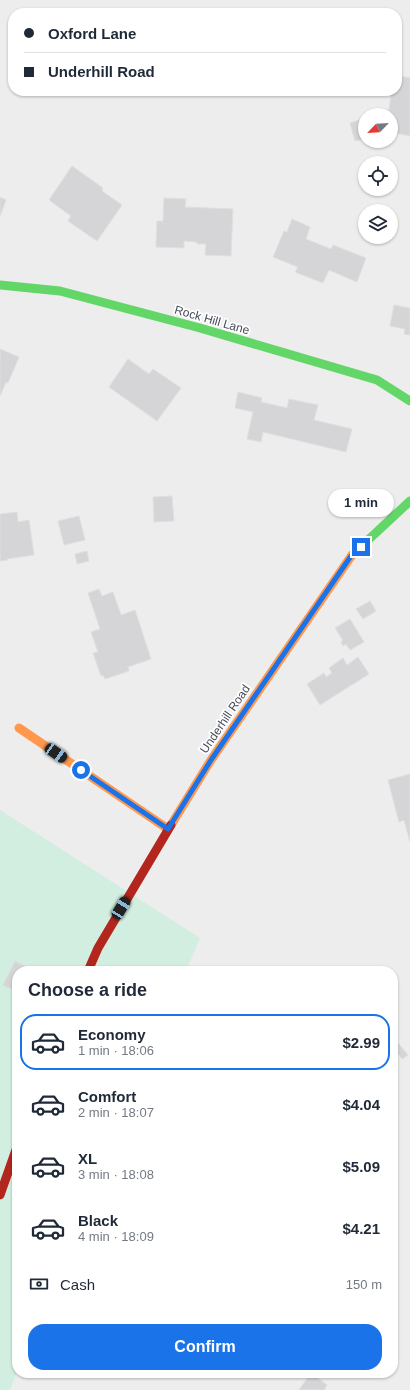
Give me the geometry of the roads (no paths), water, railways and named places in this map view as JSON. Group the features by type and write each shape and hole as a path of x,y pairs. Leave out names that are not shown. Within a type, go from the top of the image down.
{"street":[{"name":"Rock Hill Lane","path":"0,285 60,291 200,328 377,380 410,401"},
{"name":"Underhill Road","path":"90,966 98,948 168,829 211,760 351,556 410,501"},
{"path":"19,728 168,829"},
{"path":"0,1195 12,1161"}]}
